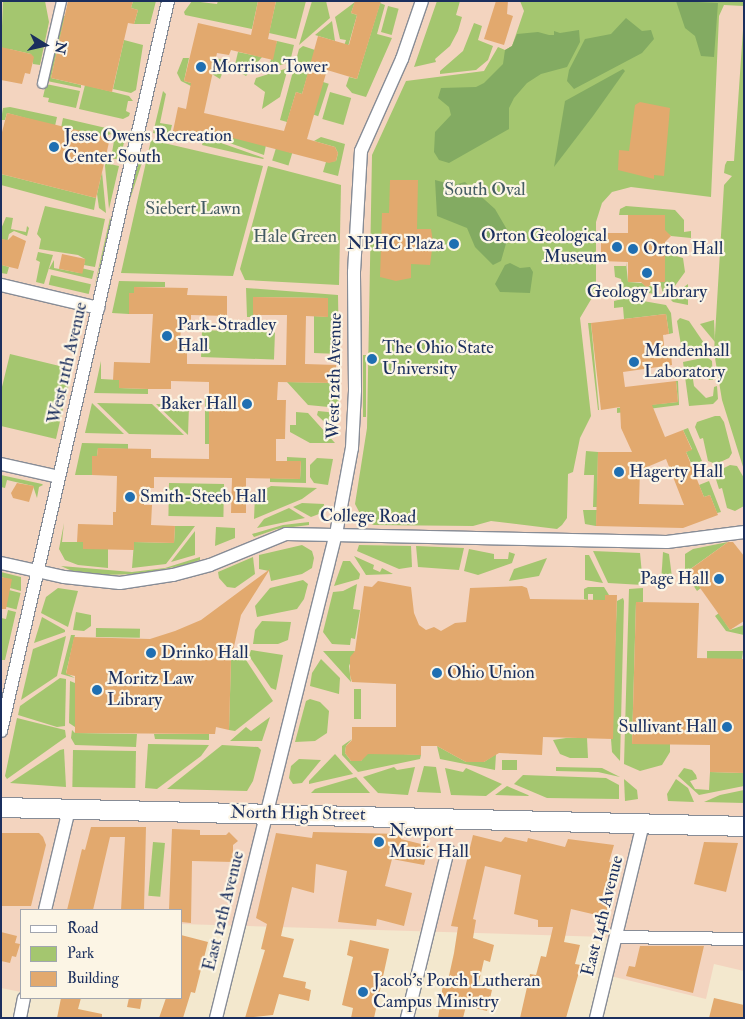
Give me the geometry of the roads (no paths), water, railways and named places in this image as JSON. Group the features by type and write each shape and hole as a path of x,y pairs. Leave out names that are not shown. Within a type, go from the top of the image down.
{"main road":[{"name":"North High Street","path":"3,804 69,809 744,826"}],"street":[{"path":"42,83 61,1"},
{"name":"West 11th Avenue","path":"1,732 168,1"},
{"name":"West 12th Avenue","path":"266,813 336,534 354,426 354,272 358,168 370,125 402,59 422,1"},
{"path":"1,285 98,308"},
{"path":"1,464 60,478"},
{"name":"College Road","path":"1,563 97,582 152,580 210,565 286,534 667,542 744,532"},
{"path":"45,909 69,809"},
{"name":"East 12th Avenue","path":"216,1018 266,813"},
{"name":"East 14th Avenue","path":"596,1018 643,822"},
{"path":"407,1018 448,850"},
{"path":"616,937 744,939"},
{"path":"20,1018 24,999"}],"place":[{"name":"Morrison Tower","path":"201,67"},
{"name":"Jesse Owens Recreation Center South","path":"54,147"},
{"name":"NPHC Plaza","path":"454,244"},
{"name":"Orton Geological Museum","path":"617,247"},
{"name":"Orton Hall","path":"633,249"},
{"name":"Geology Library","path":"647,273"},
{"name":"Park-Stradley Hall","path":"167,336"},
{"name":"The Ohio State University","path":"372,359"},
{"name":"Mendenhall Laboratory","path":"634,362"},
{"name":"Baker Hall","path":"247,404"},
{"name":"Hagerty Hall","path":"619,472"},
{"name":"Smith-Steeb Hall","path":"130,497"},
{"name":"Page Hall","path":"719,579"},
{"name":"Drinko Hall","path":"151,653"},
{"name":"Ohio Union","path":"437,673"},
{"name":"Moritz Law Library","path":"97,690"},
{"name":"Sullivant Hall","path":"727,727"},
{"name":"Newport Music Hall","path":"379,842"},
{"name":"Jacob's Porch Lutheran Campus Ministry","path":"363,992"}],"park label":[{"name":"South Oval","path":"485,190"},
{"name":"Siebert Lawn","path":"193,209"},
{"name":"Hale Green","path":"295,237"}]}
